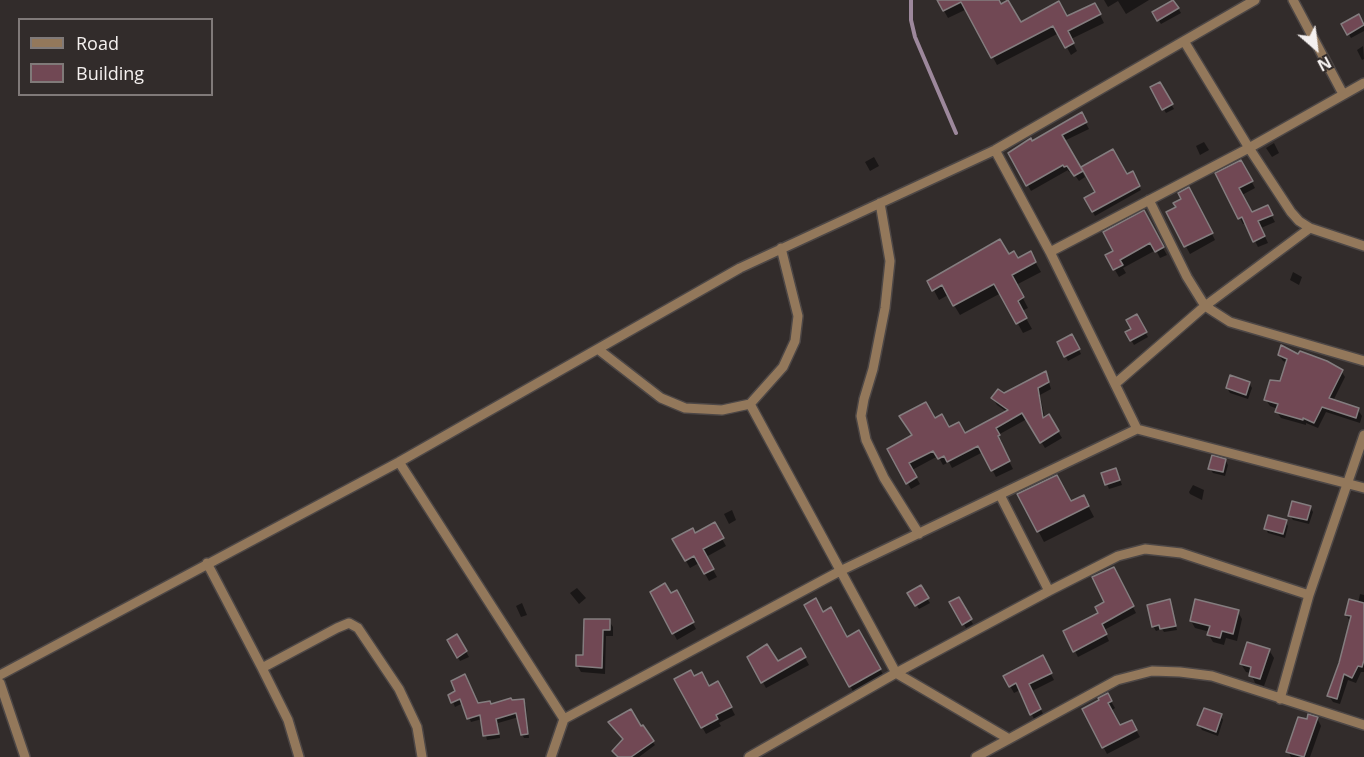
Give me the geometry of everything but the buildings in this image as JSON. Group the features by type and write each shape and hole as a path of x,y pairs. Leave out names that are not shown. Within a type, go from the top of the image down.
{"street":[{"path":"0,675 399,462 740,268 995,150 1255,0"},
{"path":"1293,0 1343,94"},
{"path":"1184,41 1291,212 1310,228 1364,246"},
{"path":"1050,252 1249,148 1364,82"},
{"path":"995,150 1050,252 1137,429"},
{"path":"1149,200 1187,278 1205,306 1230,322 1364,362"},
{"path":"880,203 890,261 885,308 861,417 866,440 884,478 919,534"},
{"path":"1115,384 1205,306 1310,228"},
{"path":"599,350 661,398 685,408 722,410 750,404 783,367 795,341 798,316 781,248"},
{"path":"750,404 896,673 1009,739"},
{"path":"551,757 564,719 840,572 1137,429 1364,488"},
{"path":"1280,699 1309,595 1364,435"},
{"path":"399,462 564,719"},
{"path":"1000,495 1049,591"},
{"path":"749,757 896,673 1118,556 1145,549 1181,553 1309,595"},
{"path":"207,563 288,720 299,757"},
{"path":"262,668 350,623 358,628 399,688 417,727 422,757"},
{"path":"976,757 1118,680 1152,671 1212,676 1364,724"},
{"path":"0,683 25,757"}],"waterway":[{"path":"911,0 911,20 915,37 956,133"}]}
